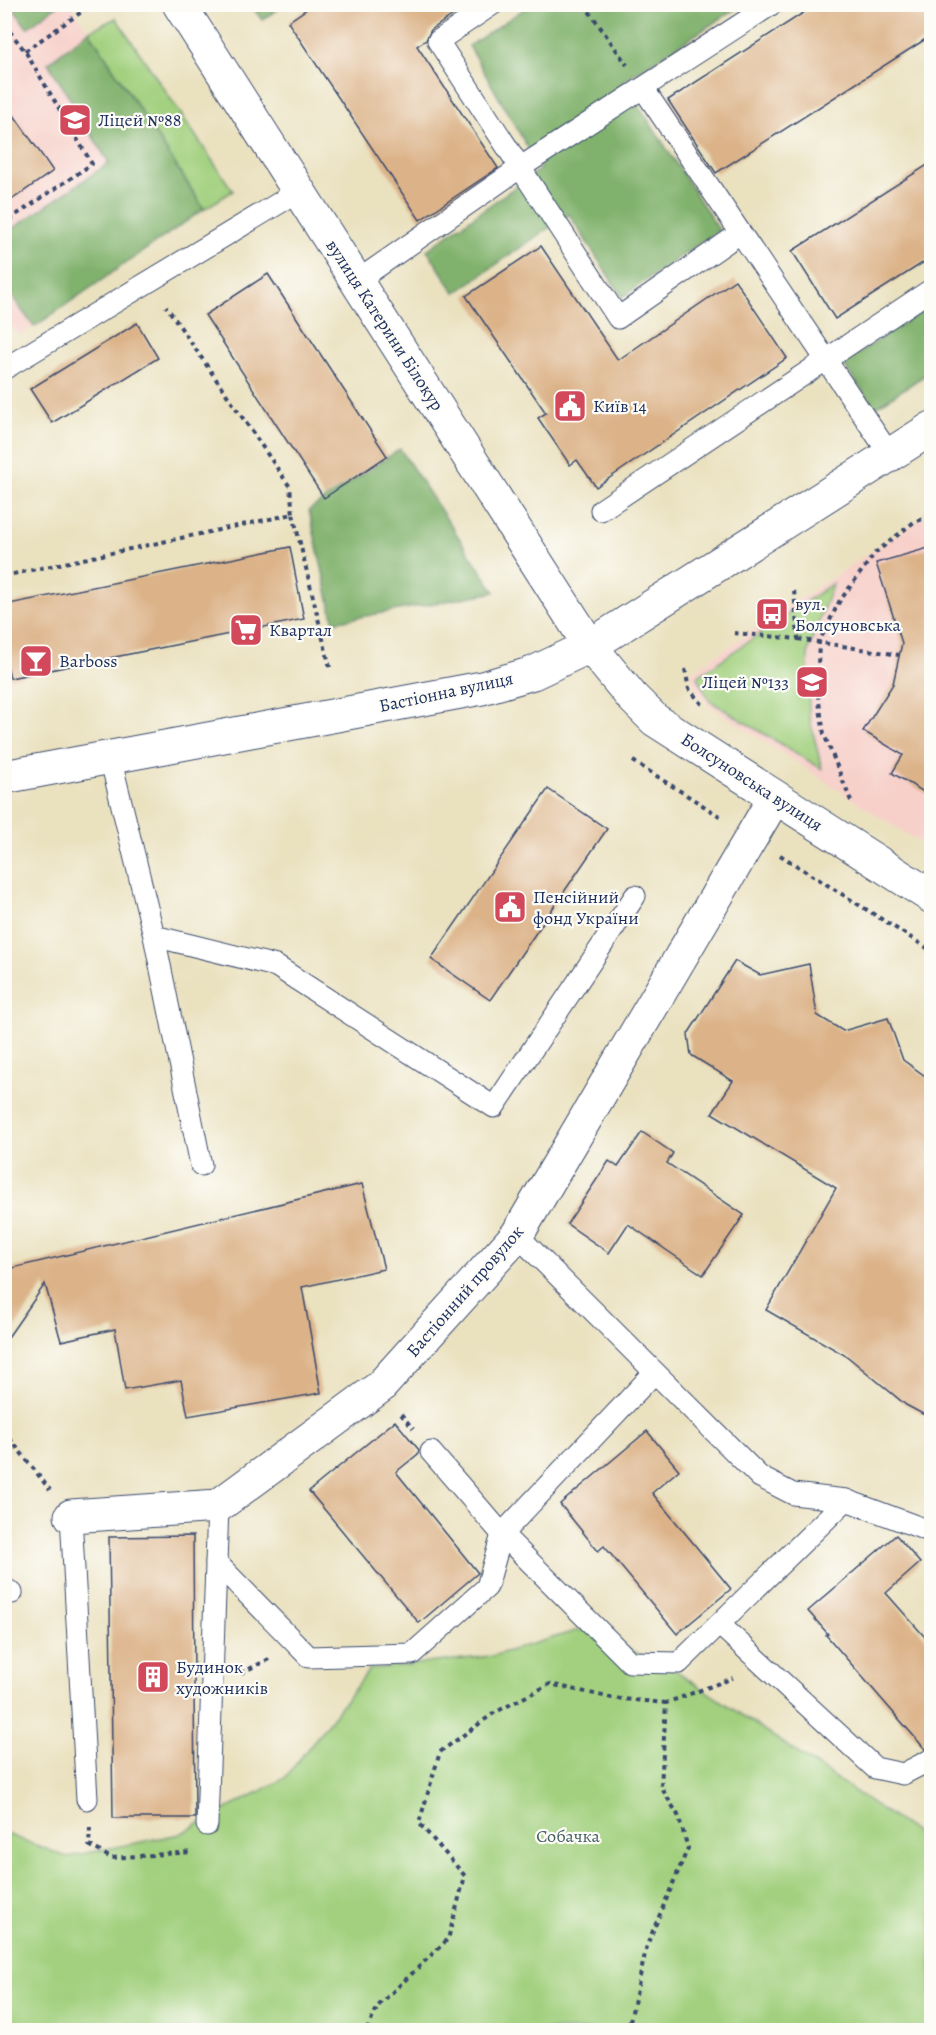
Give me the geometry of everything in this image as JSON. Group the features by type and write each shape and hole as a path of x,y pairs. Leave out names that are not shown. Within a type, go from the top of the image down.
{"street":[{"name":"вулиця Катерини Білокур","path":"179,4 591,646"},
{"name":"Бастіонна вулиця","path":"4,777 482,688 533,673 591,646 932,428"},
{"name":"Болсуновська вулиця","path":"591,646 619,682 655,720 932,897"},
{"name":"Бастіонний провулок","path":"218,1506 380,1387 517,1235 775,797"},
{"path":"71,1516 218,1506"}],"lane":[{"path":"493,4 438,41 618,318 740,234"},
{"path":"357,281 522,167 772,4"},
{"path":"643,88 890,455"},
{"path":"4,369 299,191"},
{"path":"600,510 932,289"},
{"path":"110,757 154,936 201,1165"},
{"path":"154,936 276,966 494,1107 635,896"},
{"path":"517,1235 760,1478 793,1494 846,1500 932,1532"},
{"path":"216,1562 309,1658 412,1654 487,1587 502,1534 654,1373"},
{"path":"431,1452 502,1534 630,1662 679,1663 846,1500"},
{"path":"207,1825 218,1506"},
{"path":"71,1516 87,1799"},
{"path":"719,1624 875,1768 903,1774 932,1759"}],"path":[{"path":"25,51 93,4"},
{"path":"584,4 643,88"},
{"path":"4,24 25,51 92,164 4,223"},
{"path":"149,281 290,487 293,514 330,668"},
{"path":"4,300 8,304 4,307"},
{"path":"4,576 293,514"},
{"path":"852,805 824,734 817,689 819,642 839,602 875,553 914,522 932,516"},
{"path":"795,590 798,639"},
{"path":"734,633 798,639 899,655"},
{"path":"380,1387 431,1452"},
{"path":"4,1431 46,1485"},
{"path":"212,1688 297,1645"},
{"path":"367,2031 378,2006 448,1939 465,1876 419,1823 440,1752 494,1713 550,1684 612,1698 666,1703 736,1677"},
{"path":"628,2031 647,1945 688,1848 678,1815 661,1787 666,1703"},
{"path":"90,1831 89,1845 111,1858 200,1851"}],"shaded area":[{"name":"Ліцей №88","path":"4,5 71,5 204,209 19,336 4,318"},
{"name":"Ліцей №133","path":"931,512 931,850 710,706 696,692 691,672"}],"green space":[{"path":"11,5 58,5 27,28"},
{"path":"251,5 284,5 262,20"},
{"path":"530,5 742,5 623,81 719,230 622,297 569,214 455,293 427,250 540,169 469,46"},
{"path":"116,18 233,191 204,209 89,31"},
{"name":"Ліцей №88","path":"89,31 204,209 34,327 5,287 5,234 109,163 48,63"},
{"path":"931,305 931,371 875,408 843,364"},
{"path":"400,449 495,592 334,622 309,510"},
{"path":"833,583 808,651 809,716 822,769 710,701 697,677"},
{"name":"Собачка","path":"582,1629 675,1670 931,1843 931,2030 5,2030 4,1833 67,1857 180,1834 285,1778 370,1669 492,1656"}],"building":[{"path":"314,4 469,4 431,30 426,40 417,46 498,168 420,220 288,22"},
{"path":"817,4 932,4 932,35 716,173 668,100"},
{"path":"4,101 53,171 4,205"},
{"path":"932,162 932,257 835,319 792,251"},
{"path":"541,246 618,360 735,280 787,358 596,487 577,460 570,465 538,418 546,413 466,296"},
{"path":"268,274 387,456 324,498 205,315"},
{"path":"137,323 158,358 52,423 30,389"},
{"path":"290,547 304,619 10,678 4,651 4,605"},
{"path":"932,547 932,797 892,773 903,755 863,731 893,684 902,643 876,563"},
{"name":"Пенсійний фонд України","path":"548,789 607,829 490,1000 431,959"},
{"path":"735,961 760,975 809,964 817,1015 843,1031 888,1018 903,1060 932,1081 932,1419 906,1405 848,1357 766,1310 836,1188 712,1113 733,1081 691,1055 688,1034"},
{"path":"642,1132 673,1153 667,1163 744,1215 703,1275 628,1224 609,1253 567,1224 609,1161 618,1167"},
{"path":"362,1184 384,1269 302,1287 321,1393 188,1416 181,1380 125,1390 115,1329 61,1341 45,1284 4,1343 4,1270"},
{"path":"395,1421 419,1450 418,1454 396,1472 478,1573 419,1623 309,1491"},
{"path":"647,1431 679,1470 652,1493 731,1589 677,1634 604,1546 598,1551 560,1504"},
{"path":"896,1535 920,1563 886,1593 932,1645 932,1746 925,1749 808,1611"},
{"name":"Будинок художників","path":"193,1536 195,1818 113,1818 109,1537"}],"place":[{"name":"Ліцей №88","path":"75,120"},
{"name":"Київ 14","path":"570,406"},
{"name":"вул. Болсуновська","path":"772,614"},
{"name":"Квартал","path":"246,630"},
{"name":"Barboss","path":"36,661"},
{"name":"Ліцей №133","path":"812,682"},
{"name":"Пенсійний фонд України","path":"510,907"},
{"name":"Будинок художників","path":"153,1677"}]}
